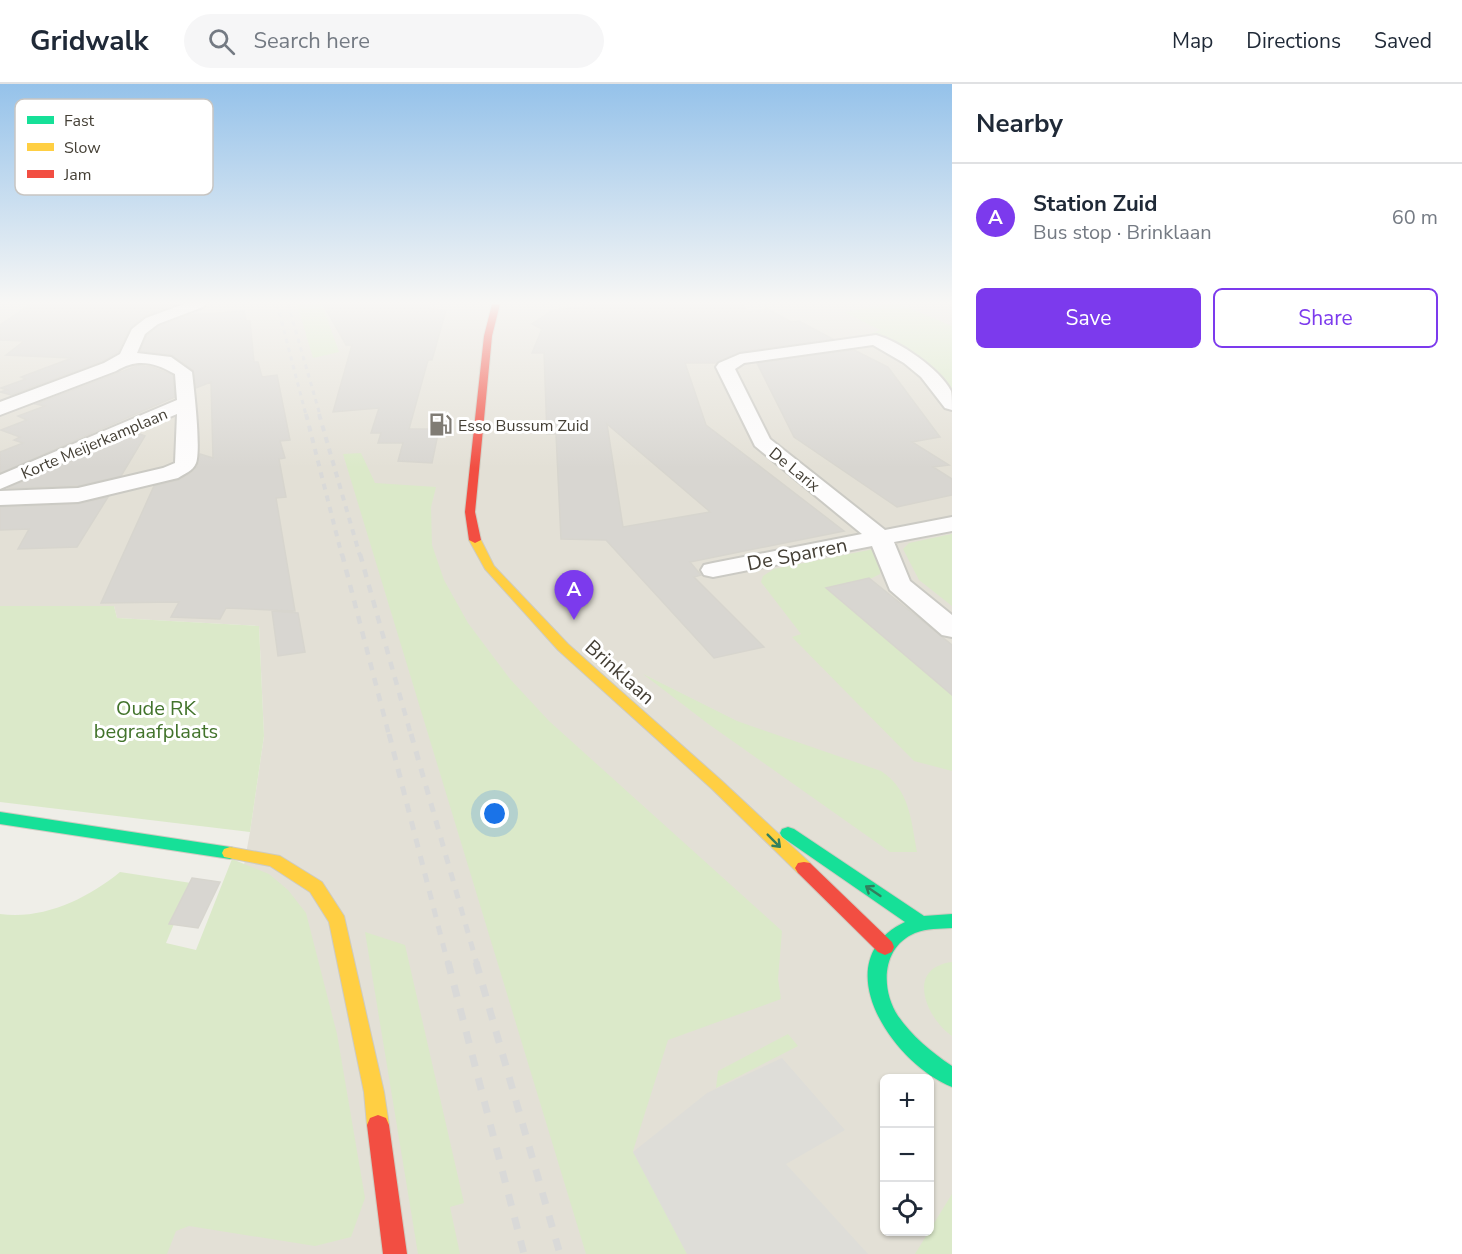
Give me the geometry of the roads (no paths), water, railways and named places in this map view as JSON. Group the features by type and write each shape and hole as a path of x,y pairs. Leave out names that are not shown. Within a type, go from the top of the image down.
{"main road":[{"name":"Brinklaan","path":"485,359 471,512 474,538 489,567 563,647 717,785 885,947"},
{"name":"Brinklaan","path":"717,785 922,924"},
{"path":"0,818 274,860 316,886 338,921 375,1092 395,1254"},
{"path":"952,921 922,924 900,932 885,947 876,968 878,994 890,1023 909,1046 933,1067 952,1077"}],"street":[{"path":"0,409 110,367 124,359"},
{"path":"0,498 78,495 170,473 182,467 186,462 187,403 183,372 165,361 142,359"},
{"name":"De Larix","path":"739,359 725,367 762,442 881,538"},
{"name":"De Larix","path":"909,359 927,373 952,404"},
{"name":"Korte Meijerkamplaan","path":"0,483 187,403"},
{"name":"De Sparren","path":"714,570 952,524"},
{"path":"881,538 899,585 952,629"}],"railway":[{"path":"291,359 306,415"},
{"path":"304,359 320,415"},
{"path":"306,414 342,556"},
{"path":"319,414 360,556"},
{"path":"342,554 389,735"},
{"path":"360,554 411,735"},
{"path":"389,734 448,964"},
{"path":"411,734 477,964"},
{"path":"448,962 524,1254"},
{"path":"476,962 560,1254"}],"place":[{"name":"Esso Bussum Zuid","path":"440,425"},
{"name":"Station Zuid","path":"574,620"}],"park label":[{"name":"Oude RK begraafplaats","path":"156,720"}]}
